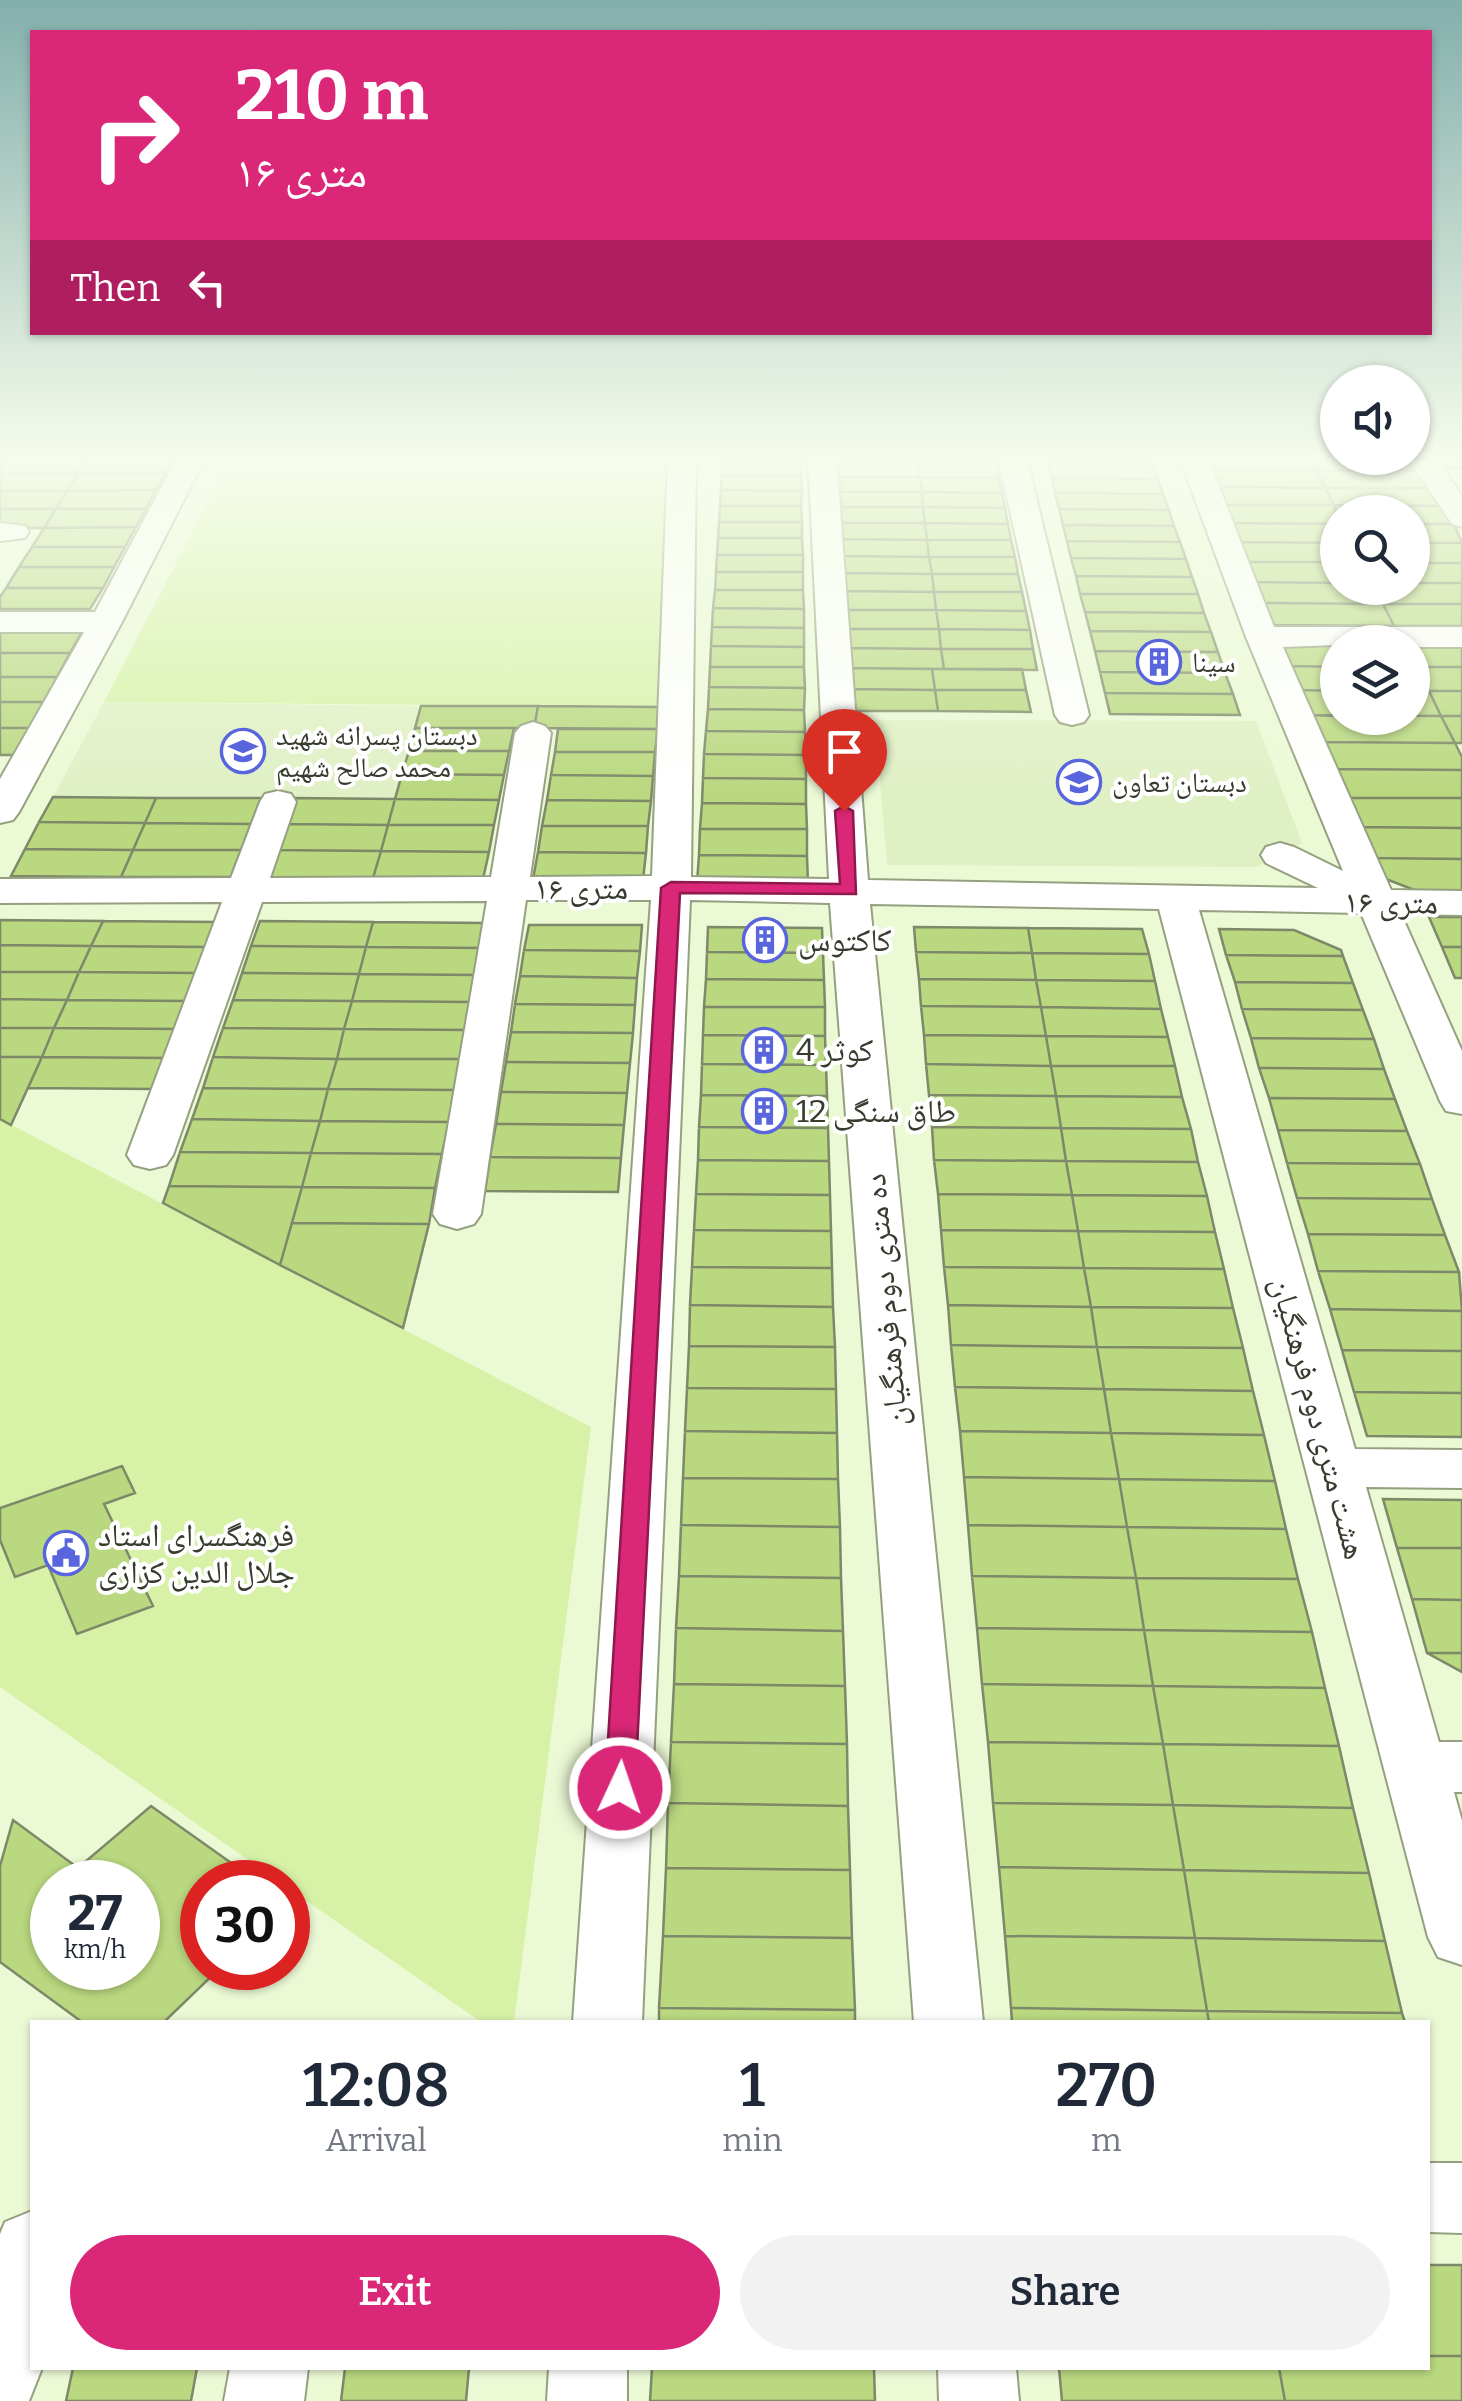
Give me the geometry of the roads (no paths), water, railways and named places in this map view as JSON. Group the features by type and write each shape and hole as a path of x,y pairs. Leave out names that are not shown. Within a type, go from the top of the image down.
{"street":[{"path":"0,812 134,568"},
{"path":"607,2020 671,888 679,568"},
{"name":"ده متری دوم فرهنگیان","path":"829,568 849,890 948,2020"},
{"path":"1038,568 1072,714"},
{"path":"1236,568 1462,1101"},
{"path":"0,622 106,622"},
{"path":"1262,637 1462,638"},
{"path":"457,1214 533,733"},
{"path":"150,1156 278,802"},
{"path":"1280,855 1377,902"},
{"name":"۱۶ متری","path":"0,891 671,888 1462,902"},
{"name":"هشت متری دوم فرهنگیان","path":"1176,898 1332,1468 1438,1766 1462,1937"},
{"path":"1332,1468 1462,1468"},
{"path":"1430,2198 1462,2198"},
{"path":"0,2377 30,2255"},
{"path":"264,2401 269,2370"},
{"path":"587,2401 588,2370"},
{"path":"977,2370 979,2401"}],"place":[{"name":"سینا","path":"1159,662"},
{"name":"دبستان پسرانه شهید محمد صالح شهیم","path":"243,751"},
{"name":"دبستان تعاون","path":"1079,782"},
{"name":"کاکتوس","path":"765,940"},
{"name":"کوثر 4","path":"764,1050"},
{"name":"طاق سنگی 12","path":"764,1111"},
{"name":"فرهنگسرای استاد جلال الدین کزازی","path":"66,1553"}]}
